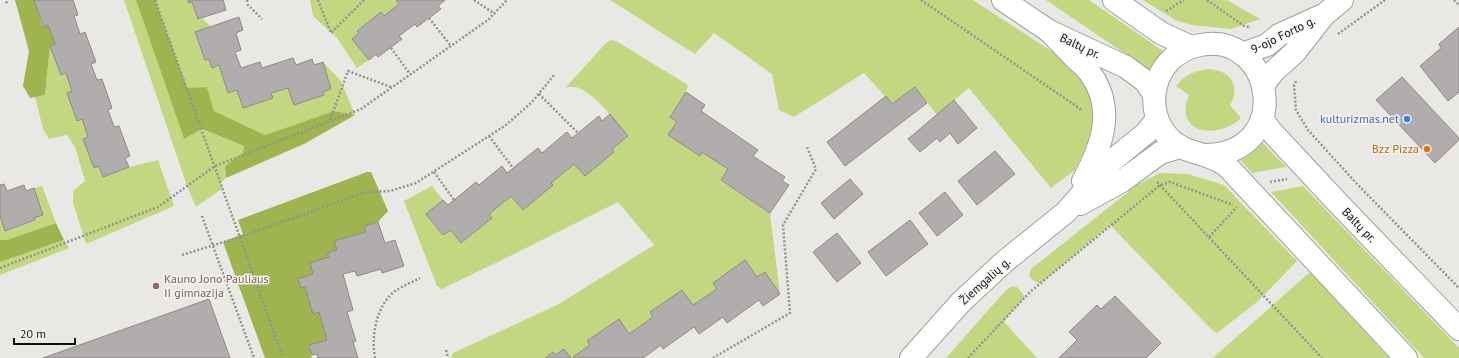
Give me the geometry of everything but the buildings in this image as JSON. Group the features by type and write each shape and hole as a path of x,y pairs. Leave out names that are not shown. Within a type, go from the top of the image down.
{"main road":[{"name":"Baltų pr.","path":"1004,0 1049,31 1126,67 1145,81 1154,94"},
{"path":"1114,0 1161,33 1191,47"},
{"name":"9-ojo Forto g.","path":"1263,85 1274,71 1295,52 1324,15 1342,0"},
{"name":"9-ojo Forto g.","path":"1242,54 1267,45 1279,36 1324,15"},
{"path":"1049,31 1090,73 1100,92 1105,110 1103,135 1099,150 1066,212"},
{"path":"1204,155 1216,155 1229,152 1240,147 1250,139 1262,118 1265,96 1263,85 1255,68 1242,54 1223,45 1201,44 1191,47 1179,52 1162,70 1154,94 1154,107 1157,119 1163,130 1171,140 1180,147 1204,155 1226,165 1245,200 1406,358"},
{"name":"Baltų pr.","path":"1262,118 1269,129 1305,168 1459,329"},
{"name":"Žiemgalių g.","path":"1066,212 1108,164 1146,133 1157,119"},
{"name":"Žiemgalių g.","path":"911,358 960,302 1004,262 1066,212 1122,181 1160,153 1180,147"}],"path":[{"path":"155,0 284,358"},
{"path":"247,0 248,5 262,19"},
{"path":"318,0 331,33 364,0"},
{"path":"474,0 495,14"},
{"path":"0,268 158,207 215,166 360,109 488,20 507,0"},
{"path":"921,0 1086,112 1105,110"},
{"path":"1152,27 1167,10 1184,0"},
{"path":"1332,39 1385,0"},
{"path":"1454,0 1459,5"},
{"path":"429,18 451,46"},
{"path":"391,48 410,74"},
{"path":"330,121 348,72 391,87"},
{"path":"182,255 240,237 366,192 390,191 416,183 506,125 532,102 555,74"},
{"path":"1296,80 1294,86 1296,110 1308,130 1357,184 1459,288"},
{"path":"539,94 578,133"},
{"path":"489,136 513,168"},
{"path":"713,358 790,313 783,225 816,169 807,146"},
{"path":"1144,165 1160,185 1322,358"},
{"path":"1209,237 1245,200 1265,183 1292,178 1305,168"},
{"path":"434,172 454,200"},
{"path":"968,358 1030,292 1160,185 1170,182 1245,200"},
{"path":"202,216 254,358"},
{"path":"375,358 374,349 376,326 383,306 395,292 420,278"},
{"path":"446,350 448,358"}],"green space":[{"path":"15,0 34,0 43,27 48,25 55,44 50,46 45,95 30,98 23,86 29,51"},
{"path":"124,0 136,0 184,139 201,129 244,146 244,153 225,166 226,178 221,182 223,188 196,207 187,186"},
{"path":"136,0 155,0 187,88 207,87 214,111 265,135 334,111 355,115 304,144 226,178 225,166 243,153 244,146 202,129 184,139"},
{"path":"155,0 188,0 189,3 192,2 198,19 202,18 210,26 195,33 205,60 209,59 212,68 219,65 228,93 237,90 243,108 273,98 271,93 288,88 294,105 323,95 323,92 331,89 323,62 341,81 355,115 334,111 265,135 214,111 207,87 187,89"},
{"path":"310,0 396,0 399,4 384,16 381,12 357,31 359,33 352,39 369,60 357,68 337,38 313,16"},
{"path":"610,0 973,0 1068,62 1092,97 1095,128 1075,170 1051,188 969,88 937,115 915,87 892,104 864,73 794,117 779,110 772,74 714,33 695,54"},
{"path":"1046,0 1089,0 1166,53 1152,72"},
{"path":"1143,0 1227,0 1260,19 1231,29 1191,25 1175,20"},
{"path":"611,40 616,41 688,85 686,92 670,116 677,122 668,135 699,156 702,152 728,169 721,181 770,213 780,294 765,272 757,277 745,260 713,283 717,289 693,305 682,290 650,312 653,317 629,334 618,319 587,341 590,345 573,357 574,358 571,358 564,349 555,355 545,358 451,358 453,353 557,305 654,245 618,202 442,289 437,286 404,201 432,186 443,200 426,214 443,235 451,230 462,243 491,218 489,214 511,196 523,210 553,185 551,183 574,164 585,176 614,152 612,149 628,136 604,108 590,95 576,87 566,87 606,43"},
{"path":"50,46 61,74 66,73 72,91 67,93 77,121 82,119 88,137 83,139 94,168 99,166 103,177 129,167 158,160 174,206 86,244 73,203 73,191 85,181 75,147 67,135 49,139 43,129 35,97 45,95"},
{"path":"1209,69 1222,72 1231,79 1234,87 1234,96 1230,105 1241,118 1232,125 1210,131 1200,129 1192,125 1187,118 1186,108 1189,95 1176,86 1184,78 1191,74"},
{"path":"1261,141 1286,167 1252,173 1238,157"},
{"path":"367,172 371,172 388,211 378,222 364,226 366,232 334,241 337,250 327,253 329,257 313,274 298,279 301,288 305,287 313,314 319,312 327,340 309,345 312,358 265,358 223,242 243,234 238,220"},
{"path":"1160,173 1188,174 1224,185 1297,261 1257,302 1217,333 1212,330 1110,225 1040,284 1029,276 1031,269 1137,185"},
{"path":"42,186 56,223 7,240 0,240 0,216 5,231 35,221 34,188"},
{"path":"1303,186 1459,348 1459,358 1424,358 1271,192"},
{"path":"56,223 64,240 0,262 0,240 7,240"},
{"path":"64,240 69,248 0,275 0,262"},
{"path":"1310,272 1389,358 1213,358"},
{"path":"1012,286 1017,287 1025,297 1004,321 1037,358 946,358 1005,291"}],"place":[{"name":"kulturizmas.net","path":"1407,119"},
{"name":"Bzz Pizza","path":"1427,149"},
{"name":"Kauno Jono Pauliaus II gimnazija","path":"156,286"}]}
